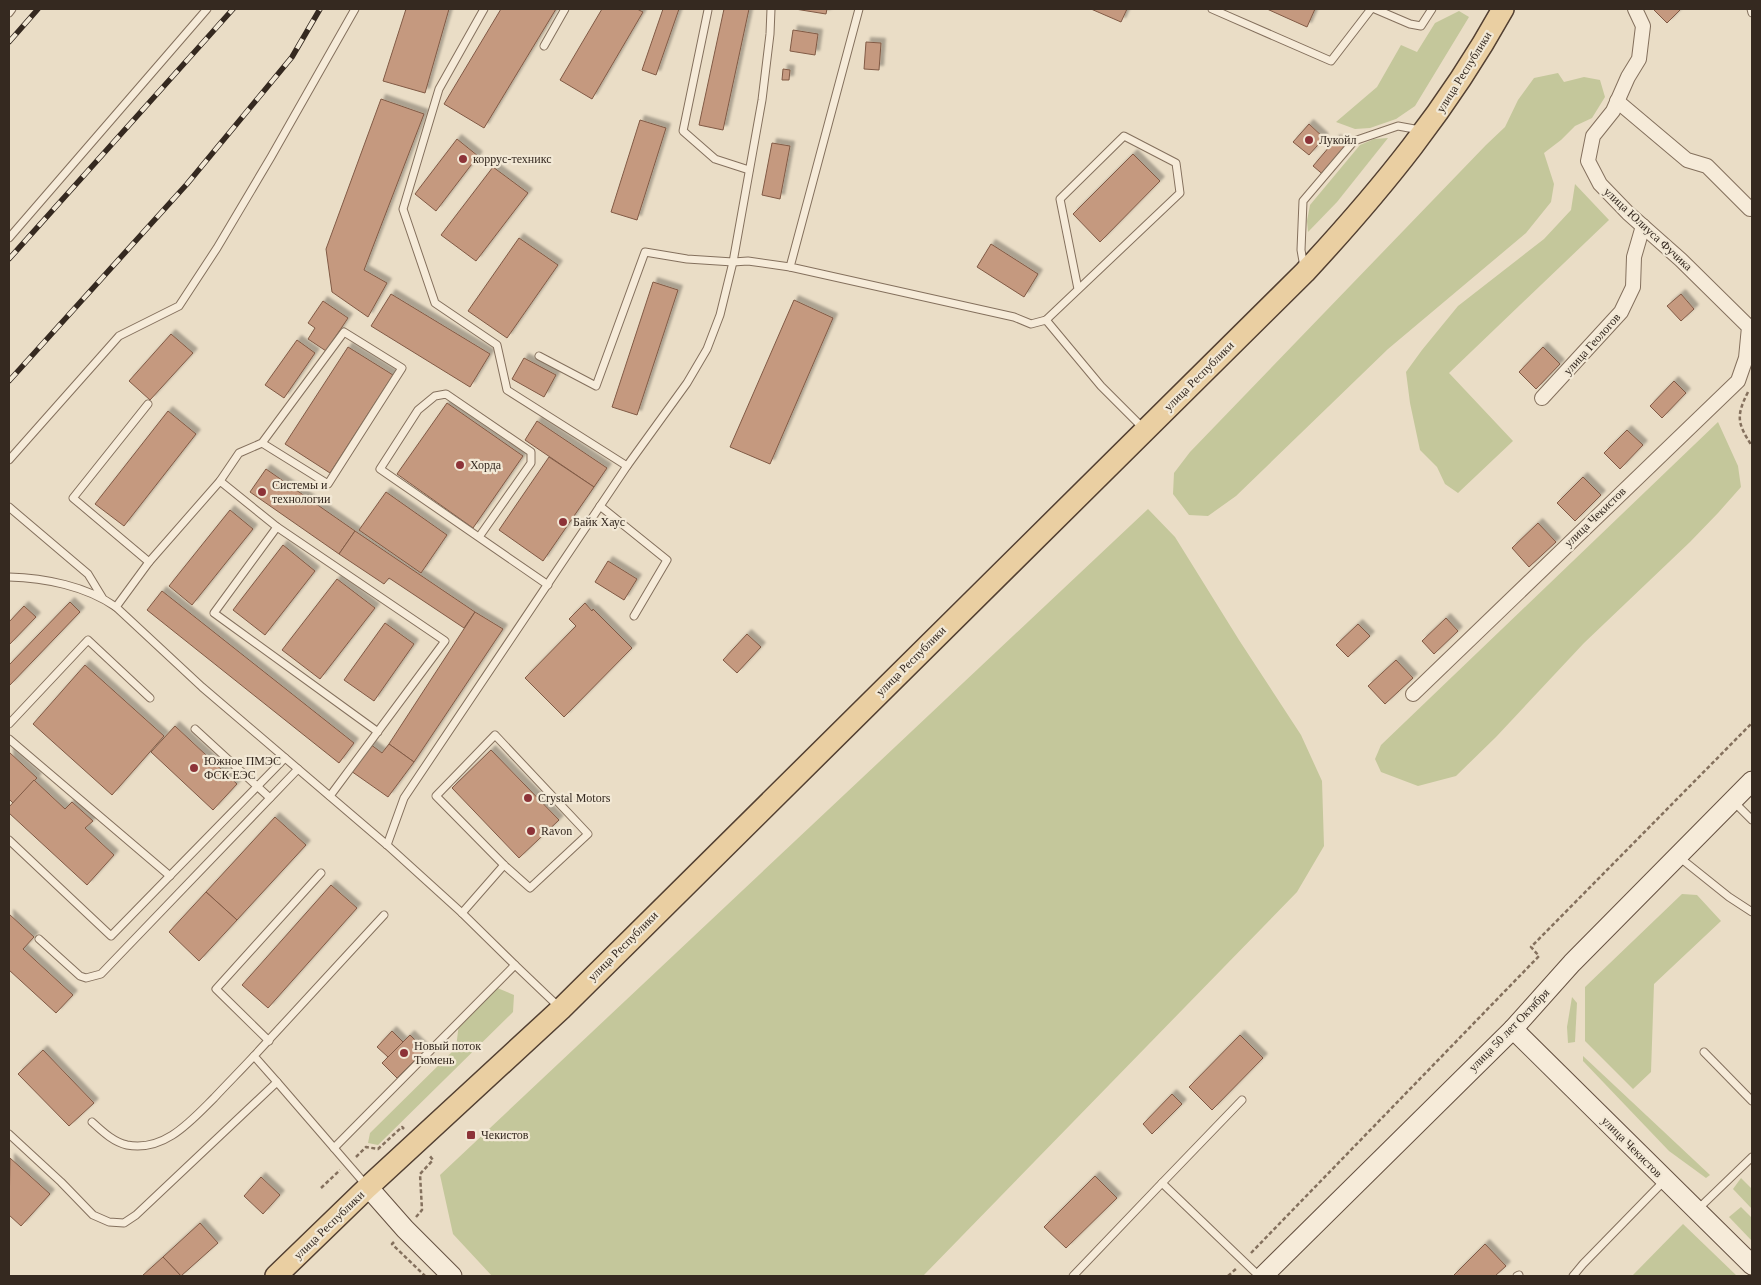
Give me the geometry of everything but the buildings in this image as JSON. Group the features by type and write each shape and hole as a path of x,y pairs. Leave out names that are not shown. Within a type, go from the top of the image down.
{"main road":[{"name":"улица Республики","path":"276,1276 368,1187 561,1008 1305,272 1365,205 1426,130 1464,74 1500,10"},
{"name":"улица 50 лет Октября","path":"1263,1276 1513,1029 1572,963 1679,857 1752,781"},
{"name":"улица Чекистов","path":"1513,1029 1752,1265"},
{"path":"368,1187 405,1229 452,1276"}],"street":[{"name":"улица Юлиуса Фучика","path":"1635,9 1644,26 1639,59 1613,111 1593,136 1588,161 1600,184 1749,327"},
{"path":"1617,101 1687,160 1707,166 1750,209"},
{"name":"улица Геологов","path":"1542,398 1621,312 1633,287 1634,257 1643,226"},
{"name":"улица Чекистов","path":"1413,694 1738,381 1746,358 1749,327"}],"lane":[{"path":"9,13 12,9"},
{"path":"9,238 207,9"},
{"path":"9,460 119,336 179,306 217,248 271,157 355,9"},
{"path":"484,9 439,89 403,209 435,302 497,345 507,390 627,466"},
{"path":"544,46 565,9"},
{"path":"387,845 404,798 627,466 687,383 707,349 720,315 733,262 762,100 771,9"},
{"path":"790,267 859,9"},
{"path":"1212,9 1331,61 1371,9"},
{"path":"1375,9 1410,24 1421,26 1432,9"},
{"path":"1750,9 1752,13"},
{"path":"708,10 682,131 715,159 750,170"},
{"path":"1305,272 1301,250 1303,201 1354,140 1398,126 1426,130"},
{"path":"539,356 596,386 645,252 687,259 748,261 790,267 1014,317 1031,324 1046,320 1078,290 1180,193 1176,163 1124,136 1060,199 1078,290"},
{"path":"1046,320 1101,386 1144,430"},
{"path":"116,606 149,562 220,481 239,453 262,442 344,332 402,368 328,484 262,442"},
{"path":"479,537 532,463 531,452 446,394 435,396 418,410 380,469 548,585"},
{"path":"148,404 73,498 149,562"},
{"path":"220,481 278,527 446,641 330,796"},
{"path":"600,506 666,560 634,616"},
{"path":"9,507 88,574 102,597"},
{"path":"278,527 214,613 378,732"},
{"path":"9,577 28,577 67,585 102,597 116,606 202,687 387,845 462,913 561,1008"},
{"path":"9,724 88,640 150,698"},
{"path":"195,729 270,798"},
{"path":"495,735 588,834 530,888 504,865 436,796 495,735"},
{"path":"9,739 170,876"},
{"path":"9,840 111,936 285,758"},
{"path":"39,939 80,976 86,978 101,974 298,769"},
{"path":"1733,801 1752,820"},
{"path":"1679,857 1729,897 1752,912"},
{"path":"462,913 504,865"},
{"path":"268,1041 216,989 321,873"},
{"path":"92,1122 114,1140 127,1145 143,1146 162,1141 186,1126 254,1056 384,915"},
{"path":"334,1148 515,965"},
{"path":"1704,1052 1752,1101"},
{"path":"254,1056 368,1187"},
{"path":"9,1134 61,1182 93,1215 109,1222 124,1223 136,1215 277,1082"},
{"path":"1073,1276 1242,1100"},
{"path":"1696,1210 1752,1157"},
{"path":"1573,1276 1665,1179"},
{"path":"1162,1183 1259,1276"}],"path":[{"path":"1752,386 1740,410 1741,427 1752,445"},
{"path":"1228,1276 1539,956 1531,947 1752,723"}],"green space":[{"path":"1459,11 1469,17 1415,106 1396,119 1370,128 1355,129 1336,122 1377,87 1401,45 1417,52 1435,23"},
{"path":"1558,73 1564,82 1584,77 1600,80 1605,97 1592,118 1575,126 1544,153 1554,184 1551,202 1526,233 1388,349 1236,496 1208,516 1189,515 1173,494 1174,473 1190,452 1505,127 1518,100 1534,78"},
{"path":"1388,138 1337,202 1308,232 1307,221 1310,205 1360,145 1374,139"},
{"path":"1575,184 1609,220 1449,373 1513,441 1458,493 1445,484 1437,467 1420,450 1410,403 1406,372 1458,306 1544,239 1571,210"},
{"path":"1718,422 1738,466 1741,487 1718,513 1584,643 1496,737 1456,776 1418,786 1381,772 1375,759 1381,745"},
{"path":"1148,509 1175,537 1301,735 1322,781 1324,846 1297,892 923,1276 492,1276 453,1234 440,1175"},
{"path":"1682,894 1697,895 1721,921 1654,984 1651,1072 1633,1089 1585,1041 1585,987"},
{"path":"495,987 514,995 513,1012 378,1145 368,1143 370,1133 456,1048 459,1023"},
{"path":"1572,997 1577,1003 1575,1042 1568,1043 1567,1027"},
{"path":"1583,1056 1710,1175 1706,1178 1669,1151 1583,1061"},
{"path":"1741,1178 1752,1189 1752,1209 1733,1189"},
{"path":"1741,1207 1752,1218 1752,1241 1729,1217"},
{"path":"1683,1224 1737,1276 1632,1276"}],"railway":[{"path":"9,42 38,9"},
{"path":"9,259 233,9"},
{"path":"9,381 187,184 292,57 320,9"}],"place":[{"name":"Лукойл","path":"1309,140"},
{"name":"коррус-техникс","path":"463,159"},
{"name":"Хорда","path":"460,465"},
{"name":"Системы и технологии","path":"262,492"},
{"name":"Байк Хаус","path":"563,522"},
{"name":"Южное ПМЭС ФСК ЕЭС","path":"194,768"},
{"name":"Crystal Motors","path":"528,798"},
{"name":"Ravon","path":"531,831"},
{"name":"Новый поток Тюмень","path":"404,1053"},
{"name":"Чекистов","path":"471,1135"}]}
